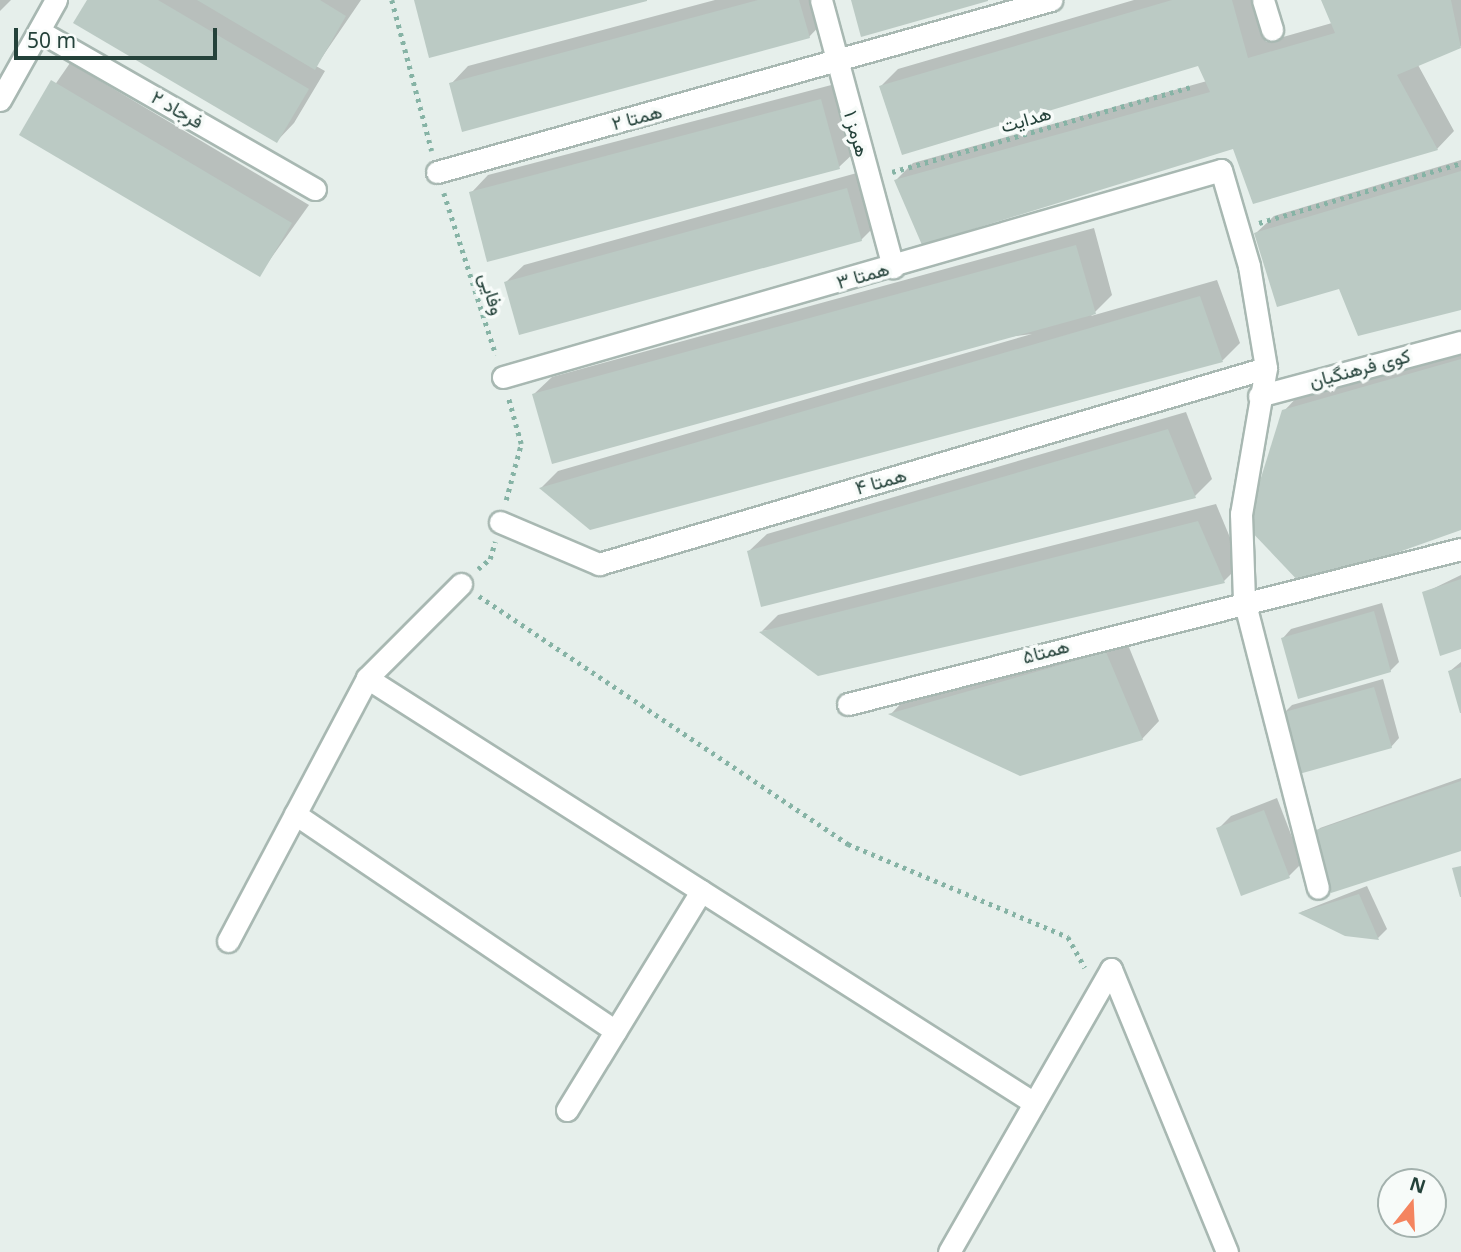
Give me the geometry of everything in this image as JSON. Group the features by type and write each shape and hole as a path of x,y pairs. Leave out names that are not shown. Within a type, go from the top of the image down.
{"street":[{"path":"0,100 56,0"},
{"name":"هرمز ۱","path":"821,0 836,65 893,267"},
{"name":"همتا ۲","path":"438,172 836,65 1051,0"},
{"path":"1262,0 1272,30"},
{"name":"فرجاد ۲","path":"38,31 315,188"},
{"name":"همتا ۳","path":"503,377 893,267 1221,170 1238,229"},
{"path":"1238,229 1266,368 1259,396 1241,514 1244,600 1318,888"},
{"name":"کوی فرهنگیان","path":"1259,396 1461,342"},
{"name":"همتا ۴","path":"500,522 599,564 1266,368"},
{"name":"همتا۵","path":"848,704 1244,600 1461,549"},
{"path":"228,941 367,678 461,584"},
{"path":"367,678 1034,1103"},
{"path":"295,814 615,1031"},
{"path":"567,1110 701,891"},
{"path":"949,1252 1111,969 1227,1252"}],"path":[{"name":"وفایی","path":"392,0 438,172 503,377 521,444 491,559 461,584"},
{"name":"هدایت","path":"869,179 1191,88"},
{"path":"1238,229 1461,163"},
{"path":"461,584 848,844 1068,937 1097,992"}],"building":[{"path":"87,0 158,0 309,89 277,143 73,23"},
{"path":"197,0 320,0 346,16 315,70"},
{"path":"414,0 647,0 647,1 429,58"},
{"path":"758,0 799,0 810,38 462,132 449,83"},
{"path":"851,0 988,0 988,1 861,37"},
{"path":"1172,0 1232,0 1248,58 1335,33 1321,0 1451,0 1461,48 1397,75 1438,150 1253,204 1233,149 922,245 894,180 1210,92 1198,66 902,155 879,86"},
{"path":"51,80 292,223 260,277 19,135"},
{"path":"821,99 840,169 487,262 469,192"},
{"path":"1461,171 1461,310 1358,336 1339,289 1277,307 1254,233"},
{"path":"847,188 862,241 519,335 504,282"},
{"path":"1076,245 1096,314 552,464 532,394"},
{"path":"1200,296 1223,362 590,530 539,488"},
{"path":"1461,359 1461,530 1303,586 1246,526 1282,410"},
{"path":"1168,429 1196,498 761,607 747,551"},
{"path":"1198,521 1225,583 818,676 759,632"},
{"path":"1461,579 1461,649 1440,656 1422,592"},
{"path":"1374,611 1391,672 1298,699 1281,638"},
{"path":"1106,652 1143,740 1020,776 888,714"},
{"path":"1461,667 1461,713 1460,713 1448,671"},
{"path":"1374,687 1392,748 1299,774 1281,713"},
{"path":"1461,781 1461,851 1331,893 1310,837 1316,830"},
{"path":"1264,810 1290,878 1241,896 1216,828"},
{"path":"1461,866 1461,897 1460,897 1452,868"},
{"path":"1359,894 1379,940 1345,936 1298,913"}]}
